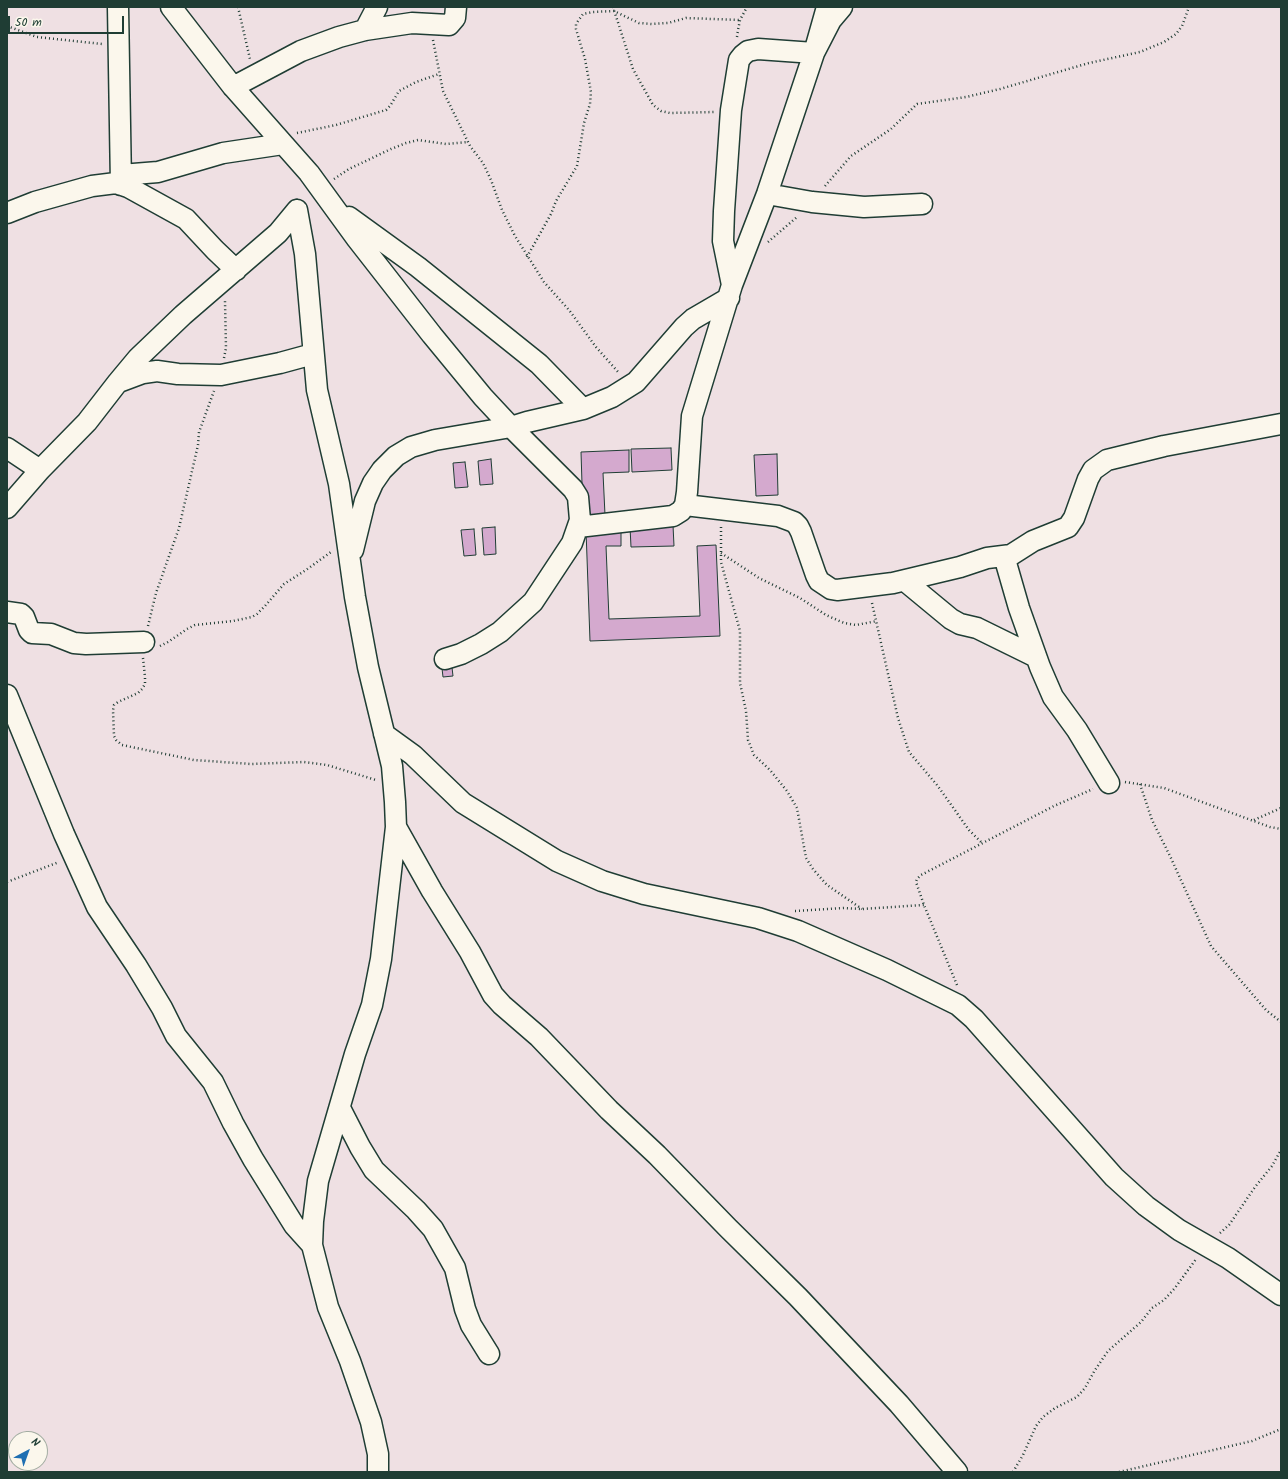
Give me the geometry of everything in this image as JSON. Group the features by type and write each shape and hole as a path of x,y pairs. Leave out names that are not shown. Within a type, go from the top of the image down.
{"street":[{"path":"118,7 121,180 128,187 186,219 214,250 230,275"},
{"path":"171,7 233,87 309,173 432,335 483,397 573,489 578,497 580,506 580,520 572,543 533,602 500,632 461,654 445,659"},
{"path":"365,30 377,7"},
{"path":"233,87 301,51 339,37 365,30 412,23 449,25 455,18 456,7"},
{"path":"578,527 673,516 681,511 685,505 688,492 692,416 730,292 767,194 814,53 827,7"},
{"path":"814,53 831,20 842,7"},
{"path":"730,292 723,241 724,211 731,110 739,60 748,51 758,49 814,53"},
{"path":"7,212 35,202 92,186 116,183 121,180 158,172 223,153 281,141"},
{"path":"767,194 812,202 864,207 922,204"},
{"path":"325,195 418,266 527,354 539,364 584,410"},
{"path":"7,508 40,470 87,422 138,358 183,315 278,233 297,210 305,254 317,390 340,484 355,597 368,667 392,766 394,785 396,828 381,959 372,1005 355,1054 318,1181 313,1221 312,1245 328,1307 350,1361 371,1422 378,1454 378,1472"},
{"path":"351,562 364,501 372,483 396,456 411,447 435,440 511,427 527,422 584,410 612,397 636,382 693,318 730,292"},
{"path":"118,382 143,373 157,370 178,374 221,375 280,364 313,354"},
{"path":"685,505 778,516 794,522 798,526 819,581 831,589 837,590 868,587 954,568 987,558 1011,555 1033,541 1068,527 1074,518 1088,479 1093,470 1106,460 1164,446 1281,424"},
{"path":"7,448 40,470"},
{"path":"1004,556 1019,608 1036,657 1053,697 1078,730 1109,783"},
{"path":"904,580 951,619 960,624 977,628 1036,657"},
{"path":"7,612 21,614 24,617 28,630 32,634 51,634 74,643 151,645"},
{"path":"7,695 74,856 97,907 155,996 176,1036 213,1082 253,1159 294,1224 312,1245"},
{"path":"384,734 413,755 463,803 557,861 602,881 644,894 758,918 798,931 887,970 958,1005 974,1019 1114,1177 1146,1206 1179,1230 1228,1258 1281,1295"},
{"path":"396,828 432,891 470,952 493,995 538,1037 609,1110 657,1155 798,1297 908,1414 957,1472"},
{"path":"340,1108 360,1147 374,1170 416,1210 433,1229 455,1268 469,1320 489,1354"}],"path":[{"path":"238,7 254,76"},
{"path":"613,7 622,30 633,69 653,104 657,108 661,111 670,113 731,110"},
{"path":"739,60 738,30 740,20 747,7"},
{"path":"766,243 793,222 851,156 891,129 916,104 966,97 1000,90 1089,63 1140,52 1164,42 1176,34 1182,26 1189,7"},
{"path":"527,257 576,166 584,122 590,104 591,92 585,59 576,29 576,24 583,14 614,11 639,23 652,24 668,23 686,18 740,20"},
{"path":"431,24 443,91 468,142 483,163 502,210 515,236 544,282 569,310 596,347 630,386"},
{"path":"7,26 37,37 119,46"},
{"path":"281,141 308,130 336,125 386,110 399,91 416,82 439,74"},
{"path":"325,195 349,170 406,143 418,140 446,144 468,142"},
{"path":"151,645 156,594 179,528 198,445 199,432 221,375 226,348 230,275"},
{"path":"721,509 721,562 740,631 740,683 746,711 748,740 754,755 770,770 787,791 797,808 806,858 813,869 827,885 862,909"},
{"path":"348,538 326,557 284,584 257,614 252,617 233,621 195,625 168,642 151,645 142,653 145,684 138,693 114,705 114,736 122,745 194,760 251,764 304,762 327,765 394,785"},
{"path":"721,553 759,578 800,598 826,615 844,623 856,625 876,621"},
{"path":"868,587 898,718 909,752 937,786 969,830 982,843"},
{"path":"959,988 924,905 916,882 920,875 1054,806 1117,781 1164,788 1270,827 1281,828"},
{"path":"1140,784 1152,820 1211,946 1266,1010 1281,1022"},
{"path":"1254,820 1281,808"},
{"path":"7,882 74,856"},
{"path":"793,911 924,905"},
{"path":"1013,1472 1023,1455 1036,1426 1043,1417 1055,1408 1077,1397 1085,1388 1094,1370 1108,1351 1141,1322 1152,1308 1164,1300 1175,1288 1206,1246 1229,1225 1272,1166 1281,1150"},
{"path":"1119,1472 1252,1441 1281,1429"}],"building":[{"path":"671,448 672,470 632,472 631,449"},
{"path":"629,450 629,472 603,473 605,515 583,516 581,452"},
{"path":"777,454 778,495 756,496 754,455"},
{"path":"491,459 493,484 480,485 478,461"},
{"path":"465,462 468,487 455,488 453,463"},
{"path":"673,525 674,546 631,547 630,527"},
{"path":"495,527 496,554 484,555 482,528"},
{"path":"621,528 621,546 606,546 609,619 700,616 697,546 716,545 720,636 590,641 586,530"},
{"path":"474,529 476,555 464,556 461,530"},
{"path":"451,659 453,676 443,677 441,660"}]}
